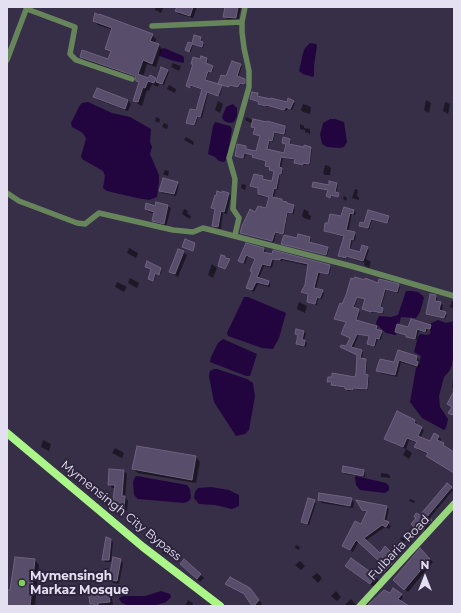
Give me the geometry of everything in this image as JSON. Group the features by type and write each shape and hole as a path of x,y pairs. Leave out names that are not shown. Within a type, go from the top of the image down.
{"highway":[{"name":"Mymensingh City Bypass","path":"7,433 143,547 220,606"}],"main road":[{"name":"Fulbaria Road","path":"360,606 454,504"}],"street":[{"path":"235,235 240,218 233,208 235,179 229,158 249,87 249,71 244,48 242,22 245,7"},
{"path":"7,60 8,53 27,8 75,27 70,54 76,60 132,79"},
{"path":"152,26 242,22"},
{"path":"7,193 19,201 85,224 99,213 173,230 193,232 203,228 351,266 454,296"}],"shaded area":[{"path":"310,43 316,44 317,46 313,77 299,71 303,53 305,48"},
{"path":"164,48 183,56 184,62 174,61 159,56 160,50"},
{"path":"88,102 112,113 130,117 151,129 150,142 152,147 150,154 159,175 157,197 149,200 137,198 107,191 103,188 105,176 103,171 82,159 81,156 86,139 83,133 72,127 71,123 80,105"},
{"path":"233,104 237,108 237,116 234,122 230,123 224,121 222,117 226,107"},
{"path":"330,119 344,122 347,142 344,147 327,147 322,144 320,134 323,123"},
{"path":"215,122 230,126 232,129 228,153 224,162 219,161 215,157 208,154"},
{"path":"406,291 418,292 423,296 424,298 420,312 416,318 401,317 396,335 386,333 376,324 377,320 379,316 391,317 398,315"},
{"path":"244,297 248,297 286,313 279,338 273,349 262,348 228,336 227,333"},
{"path":"438,320 446,323 454,321 454,352 452,365 444,377 439,396 440,407 448,419 444,430 422,418 410,402 416,368 418,367 421,356 414,352 418,337 420,334 430,334 431,323"},
{"path":"223,339 257,354 250,376 246,376 210,362 218,343"},
{"path":"214,369 247,379 253,383 255,396 249,430 245,434 236,436 214,402 209,376 210,371"},
{"path":"137,476 187,485 190,489 191,498 189,501 184,503 138,499 134,495 133,482"},
{"path":"356,476 386,483 389,486 389,490 385,493 360,490 356,485"},
{"path":"211,487 229,490 239,495 239,506 232,509 215,505 199,504 194,498 195,492 198,488"},
{"path":"161,591 170,594 171,597 166,602 153,606 129,606 122,603 119,599 123,596 145,596"}],"building":[{"path":"177,7 193,7 190,16 175,11"},
{"path":"225,7 238,7 236,18 223,17"},
{"path":"95,13 153,34 150,41 159,44 152,64 143,60 138,74 148,78 150,75 156,78 154,83 148,81 145,88 143,87 138,102 133,101 139,82 136,81 135,76 80,57 82,50 108,59 111,51 105,49 112,28 93,21"},
{"path":"194,35 201,37 200,41 203,42 202,47 192,44 189,52 185,50 188,42 192,43"},
{"path":"201,56 207,58 206,63 213,66 211,72 208,71 205,80 222,85 218,96 207,92 200,117 197,116 194,125 186,123 190,109 196,110 202,89 190,85 190,88 186,86 193,64 191,64 193,57 200,59"},
{"path":"232,61 241,64 237,76 245,79 245,83 240,83 238,87 229,85 229,87 218,84 221,75 226,76"},
{"path":"161,67 168,70 162,84 156,82"},
{"path":"97,88 128,100 125,109 93,97"},
{"path":"252,92 258,93 257,96 271,99 287,102 288,98 294,101 290,109 286,107 284,110 258,104 259,102 250,99"},
{"path":"253,119 285,126 284,134 274,132 272,141 269,140 267,149 284,153 286,144 282,143 283,137 290,139 289,144 311,147 309,164 303,163 303,165 294,163 295,159 281,157 279,167 282,168 281,174 279,174 276,189 274,188 272,197 282,199 282,201 294,205 292,213 287,212 283,234 275,232 272,241 240,233 250,209 255,212 258,206 266,208 269,197 258,194 258,188 250,186 254,174 263,176 262,179 272,181 274,171 269,170 270,167 265,166 266,161 252,157 253,155 244,153 243,158 235,156 237,144 246,146 246,149 256,151 260,136 253,134 255,128 251,127"},
{"path":"163,178 178,182 174,194 159,191"},
{"path":"329,181 337,183 335,192 339,193 338,197 331,195 330,198 326,196 328,190 312,187 313,182 329,185"},
{"path":"217,191 229,193 224,212 221,211 218,227 212,226 215,209 211,208"},
{"path":"156,202 168,205 164,224 152,221 154,212 145,209 146,203 155,206"},
{"path":"344,207 354,210 353,214 350,213 346,230 355,232 353,240 351,239 349,249 360,252 362,245 368,247 363,261 346,256 346,258 338,256 344,236 324,231 325,223 328,223 330,214 341,216"},
{"path":"368,210 389,216 387,223 371,219 368,228 359,226 360,222 364,223"},
{"path":"298,234 310,237 309,242 328,247 326,255 281,244 284,235 297,238"},
{"path":"185,239 195,243 193,251 182,247"},
{"path":"246,243 264,248 263,252 272,254 273,250 330,265 328,274 318,272 314,288 323,290 320,298 317,297 315,304 307,302 308,294 301,292 305,285 308,264 280,258 280,260 272,259 270,266 262,264 257,277 269,281 268,285 256,282 252,290 246,288 252,272 250,271 255,259 246,255 243,263 238,261"},
{"path":"178,249 184,251 175,274 169,272"},
{"path":"221,255 230,259 225,269 218,266"},
{"path":"147,261 161,268 159,275 155,273 153,281 148,279 151,269 145,267"},
{"path":"355,277 365,280 365,278 378,283 379,279 399,284 397,292 385,289 380,307 383,308 382,313 362,309 365,299 357,297 353,307 359,309 356,320 377,326 376,329 382,331 379,339 376,338 374,346 367,344 369,336 357,334 351,347 362,350 360,358 366,359 365,374 368,375 367,389 353,388 353,390 331,385 332,382 327,382 328,377 332,377 332,373 355,377 357,355 340,347 341,345 346,346 350,338 341,334 346,322 334,319 340,303 342,304 346,295 351,278 354,279"},
{"path":"430,294 436,295 435,301 441,302 439,310 446,312 444,318 426,314"},
{"path":"411,319 431,325 430,329 426,328 425,332 417,329 415,339 395,332 397,324 408,327"},
{"path":"296,329 304,331 302,340 305,340 304,346 296,344 298,335 295,334"},
{"path":"398,350 417,356 417,366 399,360 395,375 376,371 380,359 394,362"},
{"path":"454,391 454,413 452,415 448,413 452,407 447,404"},
{"path":"397,411 415,420 414,423 422,427 418,436 430,441 434,433 439,436 437,440 444,443 443,445 454,452 454,473 426,456 428,453 414,447 417,442 407,438 403,447 384,439"},
{"path":"137,446 196,456 192,480 132,469"},
{"path":"343,466 364,470 363,476 342,472"},
{"path":"109,469 124,470 122,496 125,496 124,508 112,507 115,485 108,485"},
{"path":"447,483 452,487 426,518 432,520 429,524 427,523 423,531 413,526 411,524 416,518 414,517 416,513 420,515"},
{"path":"319,493 352,498 350,506 318,500"},
{"path":"308,498 315,500 307,524 301,522"},
{"path":"356,500 387,506 384,520 389,522 386,527 382,525 364,538 380,553 385,546 391,552 386,558 392,564 384,572 379,567 382,564 356,540 350,550 342,546 355,521 361,524 367,511 362,510"},
{"path":"106,537 111,539 109,560 102,560"},
{"path":"420,548 430,559 404,590 393,580"},
{"name":"Mymensingh Markaz Mosque","path":"15,557 35,559 30,606 7,606 7,590 10,590"},
{"path":"113,557 121,559 117,581 109,580"},
{"path":"351,558 376,576 370,584 345,566"},
{"path":"184,559 201,574 197,579 180,564"},
{"path":"230,577 250,588 259,600 254,606 252,606 244,594 225,584"},
{"path":"108,588 110,602 98,603 98,606 90,604 88,590"},
{"path":"393,588 402,594 398,599 409,606 367,606 384,590 390,593"}],"place":[{"name":"Mymensingh Markaz Mosque","path":"22,583"}]}
